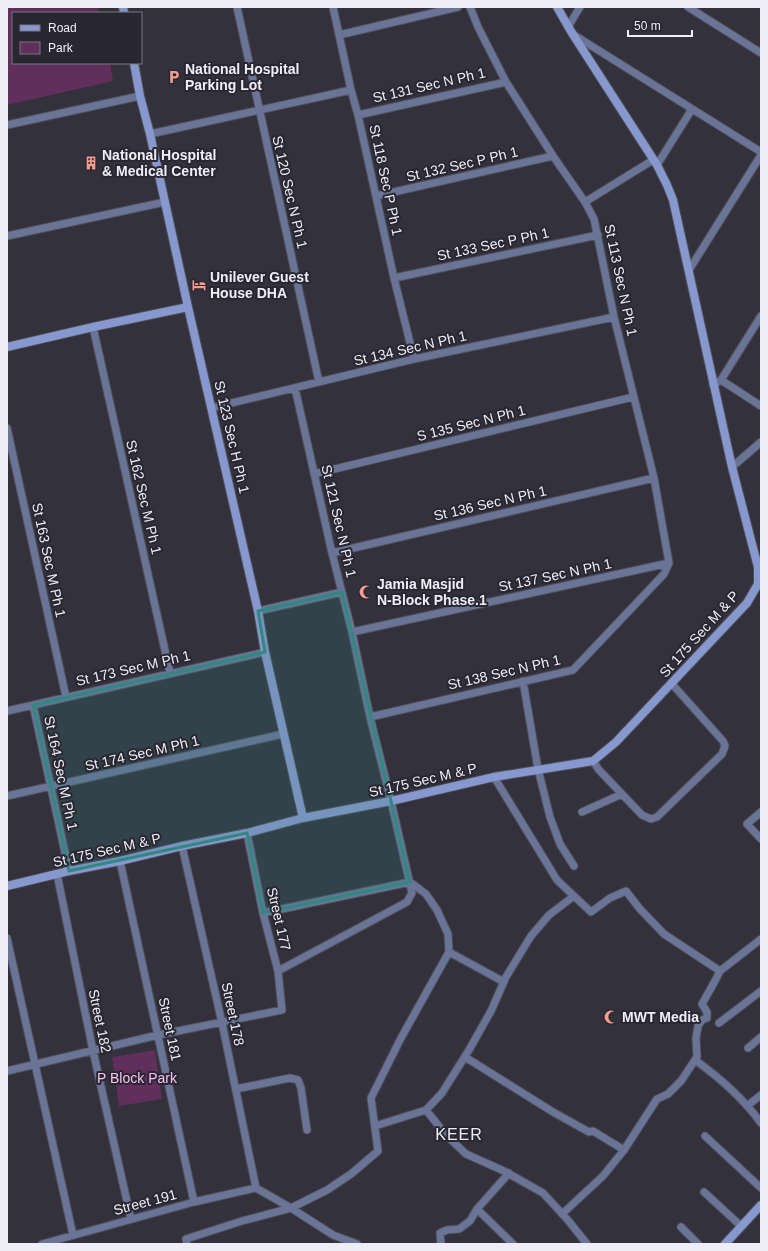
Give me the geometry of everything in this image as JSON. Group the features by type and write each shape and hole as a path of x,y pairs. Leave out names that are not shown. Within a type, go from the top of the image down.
{"street":[{"name":"St 120 Sec N Ph 1","path":"237,7 319,382"},
{"name":"St 118 Sec P Ph 1","path":"333,7 394,278 414,359"},
{"path":"339,35 458,7"},
{"name":"St 113 Sec N Ph 1","path":"470,7 478,27 506,82 553,156 585,202 594,219 614,317 654,478 669,563"},
{"path":"557,7 570,30 655,162 673,200 732,467 758,556"},
{"path":"570,30 580,7"},
{"path":"688,7 761,53"},
{"path":"570,30 761,152"},
{"name":"St 123 Sec H Ph 1","path":"134,64 140,96 150,134 258,611 265,652 302,818"},
{"name":"St 131 Sec N Ph 1","path":"358,115 506,82"},
{"path":"150,134 351,90"},
{"path":"7,125 140,96"},
{"path":"585,202 655,162 692,109"},
{"path":"689,270 761,155"},
{"name":"St 132 Sec P Ph 1","path":"376,196 553,156"},
{"path":"7,236 165,202"},
{"name":"St 133 Sec P Ph 1","path":"394,278 598,235"},
{"path":"7,347 188,307"},
{"path":"713,385 721,380 761,316"},
{"name":"St 134 Sec N Ph 1","path":"212,408 414,359 614,317"},
{"name":"St 162 Sec M Ph 1","path":"93,327 170,673"},
{"path":"721,380 761,406"},
{"name":"St 121 Sec N Ph 1","path":"295,388 332,553 352,632 370,717 410,882"},
{"name":"S 135 Sec N Ph 1","path":"314,474 633,397"},
{"name":"St 163 Sec M Ph 1","path":"7,428 66,697"},
{"path":"732,467 761,442"},
{"name":"St 136 Sec N Ph 1","path":"332,553 654,478"},
{"name":"St 175 Sec M & P","path":"7,886 182,846 247,833 302,818 391,801 494,777 593,761 616,742 672,684 746,603 758,584 758,556"},
{"name":"St 137 Sec N Ph 1","path":"352,632 669,563"},
{"name":"St 138 Sec N Ph 1","path":"370,717 573,670 664,574 669,563"},
{"path":"258,611 342,592"},
{"name":"St 173 Sec M Ph 1","path":"7,711 265,652"},
{"path":"523,681 538,769 550,817 560,844 574,866"},
{"path":"593,761 599,770 642,815 651,819 656,817 722,754 725,746 723,741 672,684"},
{"name":"St 164 Sec M Ph 1","path":"33,705 69,871"},
{"name":"St 174 Sec M Ph 1","path":"7,796 283,734"},
{"path":"494,777 557,880 591,912 610,898 626,891 640,909 664,934 720,971"},
{"path":"582,812 622,794"},
{"path":"761,812 747,824 761,839"},
{"name":"Street 177","path":"222,1023 282,1010 278,971 263,913 247,833"},
{"name":"Street 178","path":"182,846 222,1023 256,1188"},
{"name":"Street 181","path":"120,861 194,1202"},
{"name":"Street 182","path":"58,874 93,1051 131,1219"},
{"path":"278,971 407,902 412,893 410,882"},
{"path":"186,1244 186,1239 242,1221 291,1208 327,1190 351,1174 378,1151 371,1098 401,1038 449,952 448,934 438,910 426,894 410,882 263,913"},
{"path":"375,1126 426,1110 442,1093 465,1057 491,1011 504,982 531,936 550,915 574,896"},
{"path":"7,938 73,1235"},
{"path":"562,1214 603,1176 624,1150 657,1099 668,1094 681,1081 697,1057 696,1038 698,1026 702,1020 707,1018 707,1012 702,1004 720,971 761,939"},
{"path":"449,952 504,982"},
{"path":"719,1023 761,991"},
{"path":"7,1071 158,1036 222,1023"},
{"path":"748,1048 761,1037"},
{"path":"465,1057 553,1112 589,1132 593,1131 624,1150"},
{"path":"695,1060 713,1073 747,1106 761,1123"},
{"path":"236,1089 290,1078 298,1080 301,1088 307,1130"},
{"path":"747,1106 761,1095"},
{"path":"426,1110 446,1136 466,1154 508,1173 543,1193 587,1244"},
{"path":"705,1136 761,1188"},
{"path":"441,1244 440,1233 447,1230 459,1229 470,1221 477,1209 508,1173"},
{"path":"256,1188 291,1208 332,1235 357,1244"},
{"name":"Street 191","path":"42,1244 194,1202 256,1188"},
{"path":"704,1192 741,1226"},
{"path":"725,1244 761,1206"},
{"path":"477,1209 513,1244"},
{"path":"681,1227 698,1244"}],"highlighted area":[{"path":"342,592 410,882 263,913 247,833 69,871 33,705 265,652 258,611"}],"green space":[{"path":"7,7 97,7 99,12 12,12 12,64 110,64 113,81 7,105"},
{"name":"P Block Park","path":"155,1050 162,1099 119,1106 112,1057"}],"place":[{"name":"National Hospital Parking Lot","path":"174,77"},
{"name":"National Hospital & Medical Center","path":"91,163"},
{"name":"Unilever Guest House DHA","path":"199,285"},
{"name":"Jamia Masjid N-Block Phase.1","path":"366,592"},
{"name":"MWT Media","path":"611,1017"}],"district":[{"name":"KEER","path":"459,1134"}]}
